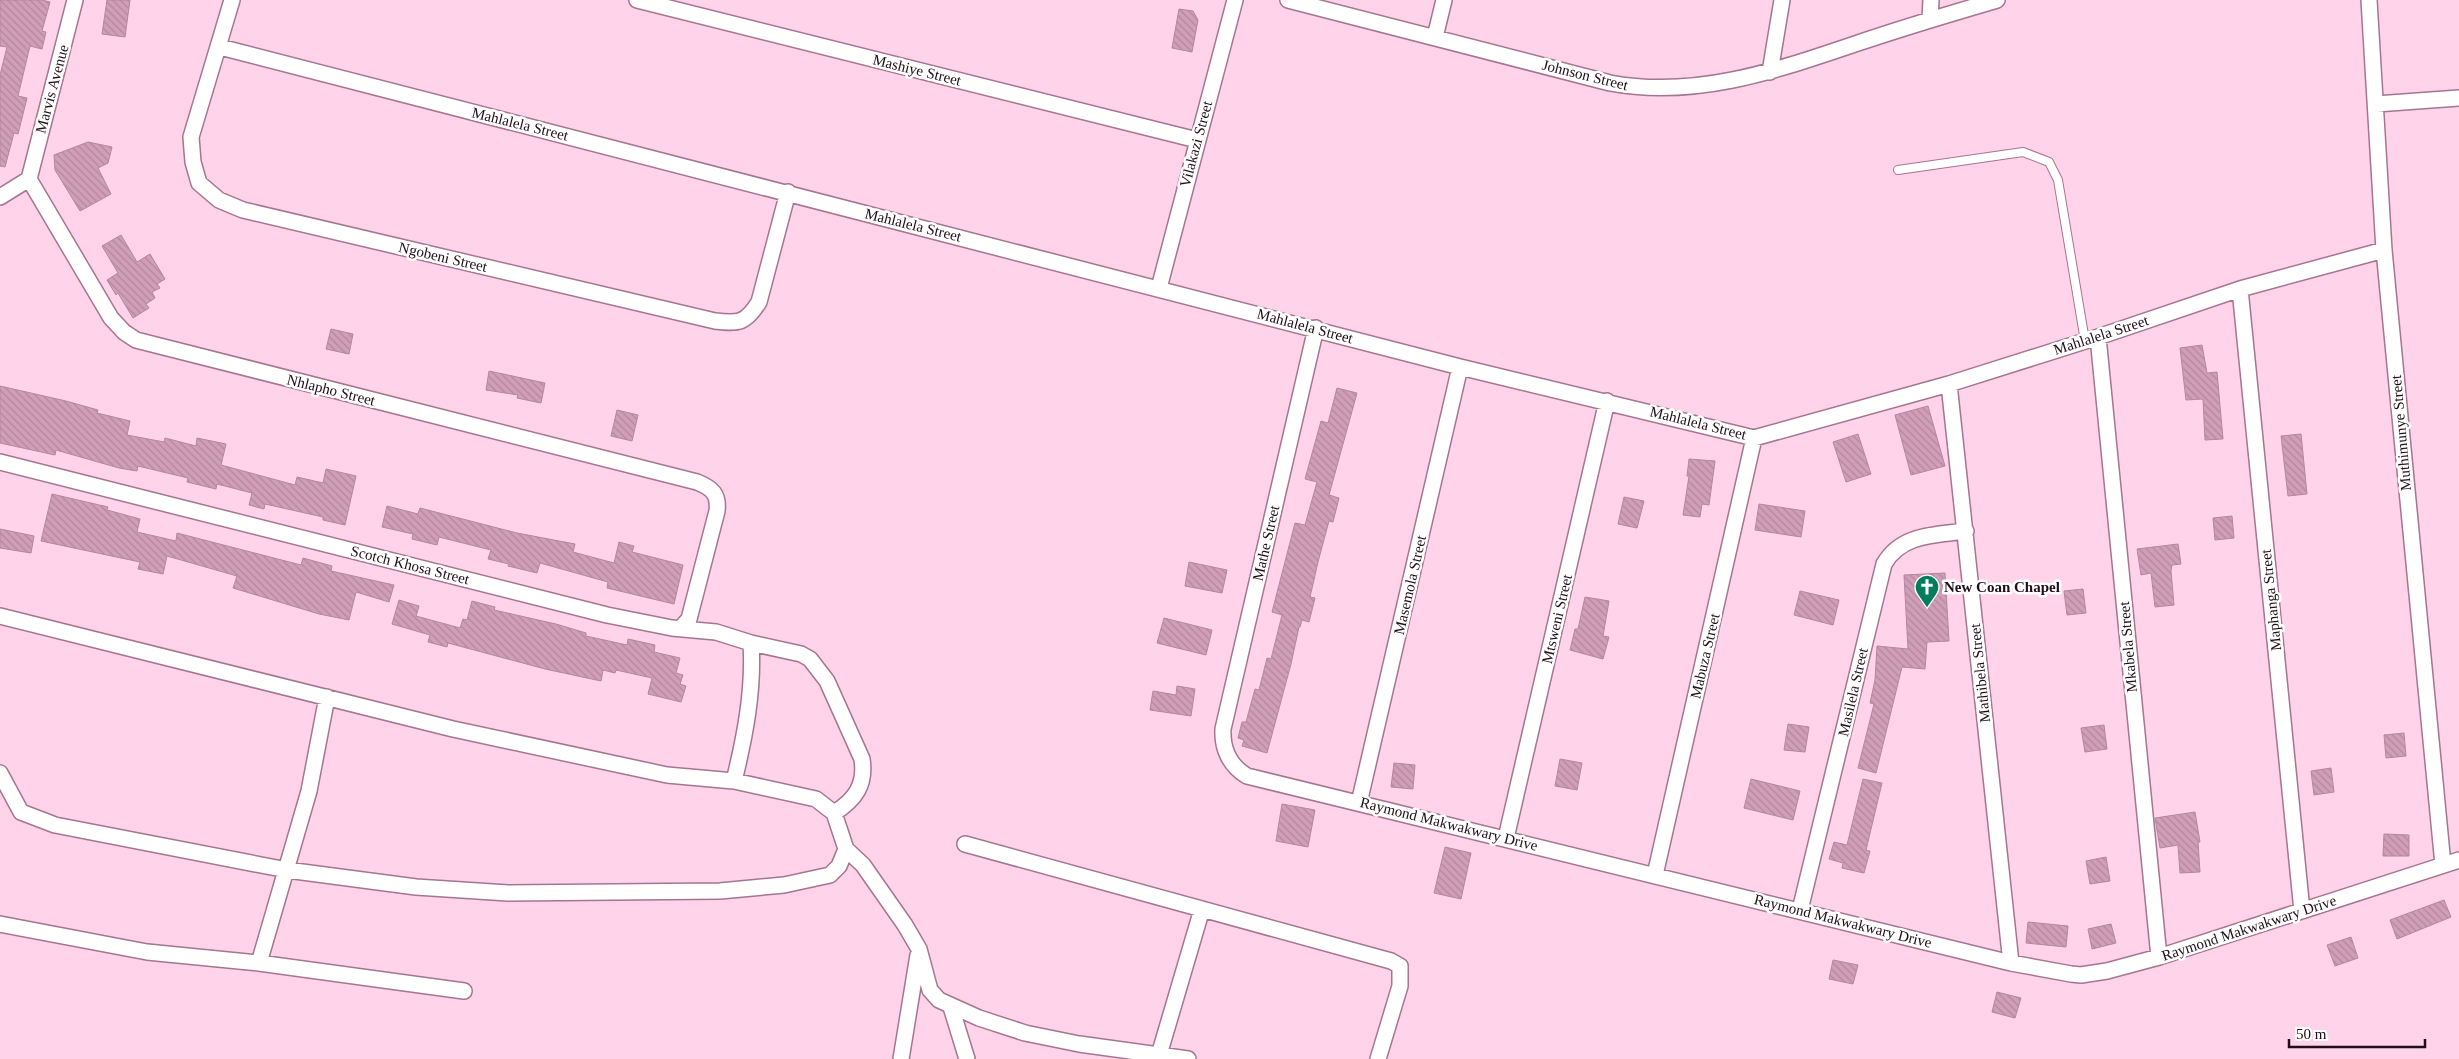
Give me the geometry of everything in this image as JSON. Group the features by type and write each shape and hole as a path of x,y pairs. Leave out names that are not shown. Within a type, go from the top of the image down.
{"street":[{"name":"Marvis Avenue","path":"29,179 75,0"},
{"name":"Ngobeni Street","path":"232,0 220,47 191,137 193,162 200,182 219,200 243,210 715,321 740,322 751,315 759,302 788,192"},
{"name":"Mashiye Street","path":"637,0 1197,140"},
{"name":"Vilakazi Street","path":"1159,288 1235,0"},
{"name":"Johnson Street","path":"1288,0 1633,87 1686,87 1729,82 1770,72 1930,19 1997,0"},
{"path":"1435,37 1444,0"},
{"path":"1770,72 1782,0"},
{"path":"1930,19 1931,0"},
{"name":"Muthimunye Street","path":"2368,0 2384,250 2442,865"},
{"name":"Mahlalela Street","path":"220,47 1316,328 1460,367 1754,438 1949,384 2092,339 2240,289 2384,250"},
{"path":"2376,104 2459,98"},
{"path":"0,197 29,179"},
{"name":"Nhlapho Street","path":"29,179 112,318 124,332 136,340 707,486 714,492 717,510 689,619 681,628"},
{"name":"Maphanga Street","path":"2240,289 2302,911"},
{"name":"Mathe Street","path":"1228,757 1224,744 1224,723 1316,328"},
{"name":"Mkabela Street","path":"2092,339 2159,957"},
{"name":"Masemola Street","path":"1359,803 1460,367"},
{"name":"Mathibela Street","path":"1949,384 2011,963"},
{"name":"Mtsweni Street","path":"1506,838 1607,401"},
{"name":"Mabuza Street","path":"1655,874 1754,438"},
{"name":"Scotch Khosa Street","path":"0,462 607,615 672,628 716,632 751,643 801,654 810,659 827,681 862,759 864,771 857,792 849,804 834,813"},
{"name":"Masilela Street","path":"1800,910 1884,564 1894,550 1909,541 1966,531"},
{"path":"0,616 453,729 668,775 734,781 816,799 834,813 846,849 876,882 919,949 930,990 939,1000 951,1007 1025,1032 1079,1044 1188,1059"},
{"path":"734,781 745,737 751,680 751,643"},
{"path":"259,963 309,790 327,697"},
{"name":"Raymond Makwakwary Drive","path":"1228,757 1247,776 1655,874 2011,963 2041,970 2081,975 2159,957 2459,860"},
{"path":"0,774 21,812 55,825 287,870 416,887 508,893 720,891 784,885 830,875 836,870 846,849"},
{"path":"965,844 1391,961 1400,966 1400,986 1378,1059"},
{"path":"1159,1055 1202,909"},
{"path":"0,924 147,952 259,963 464,991"},
{"path":"901,1059 919,949"},
{"path":"951,1007 967,1059"}],"lane":[{"path":"1898,170 2023,152 2049,162 2058,180 2092,339"}],"building":[{"path":"0,0 42,0 50,2 42,31 46,32 42,49 30,46 18,96 27,98 18,134 14,133 5,167 0,166 0,75 7,47 0,46"},
{"path":"107,0 130,0 125,37 102,34"},
{"path":"1179,9 1193,11 1198,20 1192,52 1172,48"},
{"path":"88,142 112,147 108,163 98,168 111,194 80,211 55,170 54,155"},
{"path":"121,235 137,262 150,254 165,279 157,284 160,288 152,292 155,298 146,304 149,308 133,318 118,293 116,295 107,280 118,273 102,246"},
{"path":"331,329 353,334 349,354 326,349"},
{"path":"2202,345 2207,373 2217,372 2223,439 2205,440 2203,399 2186,400 2180,348"},
{"path":"489,371 545,383 541,403 517,398 518,395 486,390"},
{"path":"0,386 66,401 98,410 97,413 130,421 127,435 164,442 165,438 196,446 197,438 226,444 221,465 295,485 297,477 323,483 326,469 356,476 345,525 323,520 323,517 265,504 264,509 249,505 252,493 217,484 216,489 187,482 188,478 138,466 137,471 119,468 56,450 55,455 0,443"},
{"path":"1337,388 1357,393 1329,495 1339,498 1333,522 1329,521 1318,562 1310,597 1315,598 1309,622 1302,620 1299,627 1267,753 1242,746 1244,740 1238,738 1242,722 1246,722 1255,689 1259,690 1267,658 1271,659 1282,615 1272,612 1295,523 1305,525 1317,482 1305,479 1321,421 1328,423"},
{"path":"1928,406 1945,466 1911,475 1895,415"},
{"path":"617,410 638,415 632,441 611,436"},
{"path":"1858,434 1871,474 1846,482 1833,442"},
{"path":"2301,434 2307,494 2288,496 2281,436"},
{"path":"1689,459 1715,461 1709,505 1702,504 1700,517 1683,515 1689,476 1687,476"},
{"path":"52,494 108,507 107,510 140,519 137,532 176,541 177,533 301,565 303,558 332,566 331,571 394,585 389,602 356,592 349,620 319,614 233,588 237,576 167,556 163,574 138,569 140,562 41,541"},
{"path":"1624,497 1644,501 1637,528 1618,524"},
{"path":"1759,504 1805,511 1801,537 1755,530"},
{"path":"387,506 418,514 420,508 517,533 575,544 573,552 614,563 619,542 634,546 632,552 683,565 674,604 607,588 608,582 540,563 537,573 508,566 509,564 488,559 491,550 439,537 437,545 412,539 413,534 382,527"},
{"path":"2232,516 2234,538 2215,540 2213,518"},
{"path":"0,529 34,536 31,553 0,548"},
{"path":"2178,544 2181,564 2172,565 2171,571 2174,605 2155,607 2151,573 2141,575 2137,549"},
{"path":"1189,562 1227,570 1222,593 1185,586"},
{"path":"1945,573 1949,641 1927,642 1925,669 1902,667 1876,773 1858,768 1874,704 1870,703 1875,680 1877,646 1908,649 1904,575"},
{"path":"2083,589 2086,613 2067,615 2064,591"},
{"path":"1800,591 1839,600 1833,625 1794,615"},
{"path":"1585,597 1609,601 1603,636 1609,637 1603,659 1570,650 1575,629 1578,629"},
{"path":"399,600 419,606 416,616 460,628 463,619 467,620 472,601 495,607 494,610 586,633 586,636 627,645 628,639 655,645 654,652 680,658 676,673 683,675 680,684 686,686 681,702 648,694 652,678 616,670 615,673 603,670 601,681 545,669 448,643 447,647 428,642 430,635 392,624"},
{"path":"1164,618 1212,630 1206,655 1157,643"},
{"path":"1177,686 1195,689 1191,716 1150,710 1153,691 1176,695"},
{"path":"1788,724 1809,727 1805,752 1784,750"},
{"path":"2104,725 2107,749 2085,752 2081,728"},
{"path":"2404,733 2406,756 2386,758 2384,735"},
{"path":"1560,759 1582,763 1577,790 1555,786"},
{"path":"1394,763 1415,765 1413,789 1391,787"},
{"path":"2331,768 2334,792 2314,795 2311,771"},
{"path":"1751,779 1800,791 1793,820 1744,808"},
{"path":"1863,779 1882,783 1866,850 1870,851 1864,873 1842,868 1843,863 1829,859 1834,842 1847,845"},
{"path":"1282,804 1315,810 1308,847 1276,841"},
{"path":"2195,812 2200,842 2198,842 2200,872 2180,873 2178,845 2160,848 2155,818"},
{"path":"2384,834 2409,835 2409,856 2383,856"},
{"path":"1445,847 1471,853 1461,899 1434,893"},
{"path":"2106,857 2110,881 2090,884 2086,861"},
{"path":"2444,900 2451,917 2397,939 2390,920"},
{"path":"2028,922 2068,926 2066,947 2026,943"},
{"path":"2111,924 2116,943 2092,949 2088,929"},
{"path":"2351,937 2358,958 2335,966 2327,945"},
{"path":"1833,960 1858,965 1853,984 1829,979"},
{"path":"1997,992 2021,998 2015,1018 1992,1012"}],"place":[{"name":"New Coan Chapel","path":"1927,608"}]}
